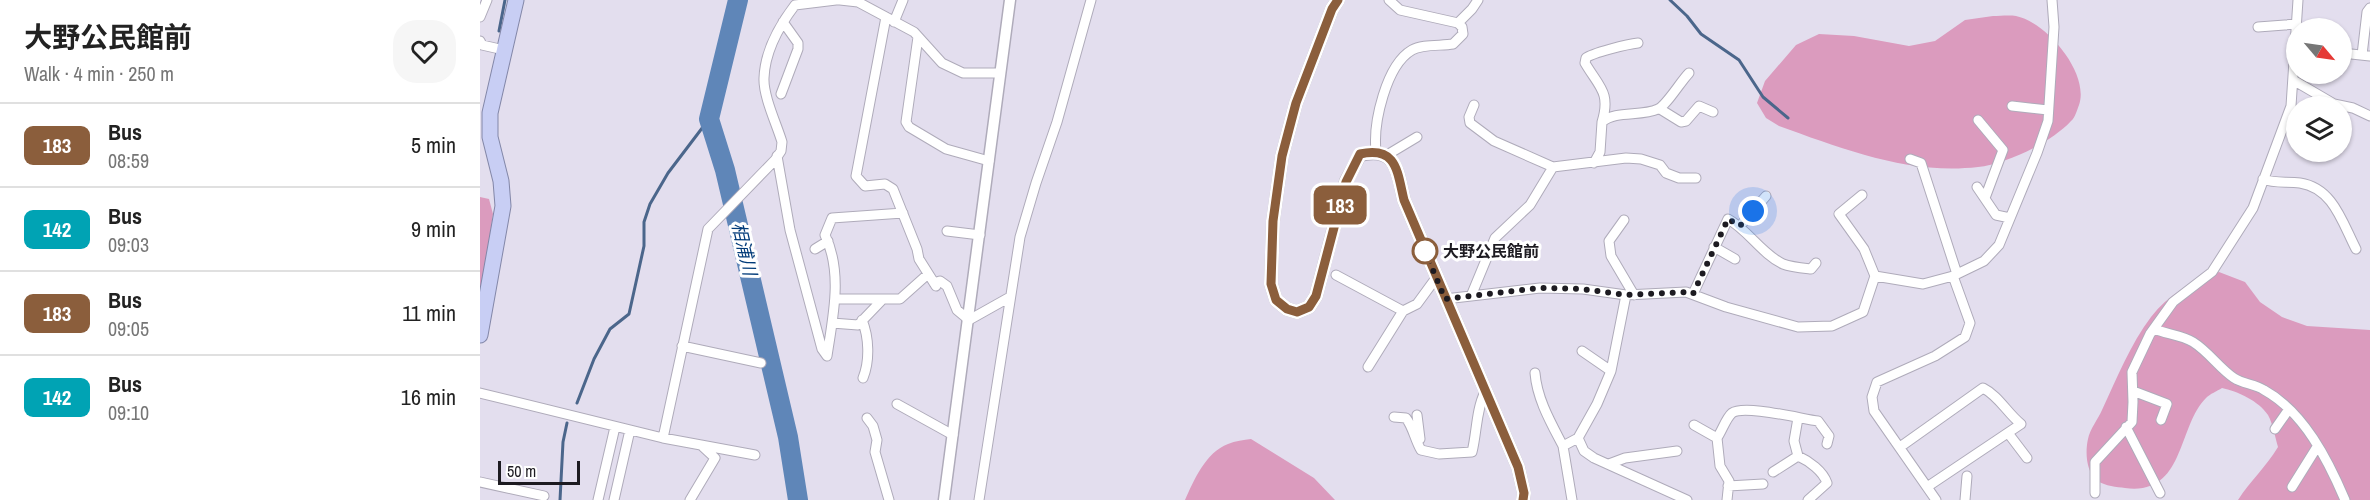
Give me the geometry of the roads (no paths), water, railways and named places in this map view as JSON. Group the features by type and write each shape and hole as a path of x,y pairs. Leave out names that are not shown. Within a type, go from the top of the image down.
{"highway":[{"path":"480,335 503,206 501,181 485,140 516,0"}],"main road":[{"path":"1338,0 1332,9 1296,103 1282,156 1273,221 1271,284 1276,300 1287,309 1297,312 1309,307 1316,296 1346,182 1360,154 1381,153 1396,169 1404,200 1518,467 1524,493 1523,500"}],"street":[{"path":"480,16 487,0"},
{"path":"663,438 708,229 776,158 782,142 764,79 770,51 783,22 795,5 801,2 838,0 858,2 914,32 942,63 963,73 1000,74"},
{"path":"903,0 890,19 856,176 865,186 885,184 893,189 919,259 935,284 940,281 947,286 957,310 969,320"},
{"path":"944,500 1010,0"},
{"path":"979,500 1020,237 1057,122 1091,0"},
{"path":"1389,0 1400,10 1458,23 1462,27 1462,34 1453,44 1414,49 1400,59 1389,81 1379,111 1375,138 1381,153 1417,137"},
{"path":"1458,23 1478,0"},
{"path":"1875,276 1923,284 1955,275 1984,261 1999,245 2048,121 2054,27 2052,0"},
{"path":"2297,18 2298,0"},
{"path":"2366,56 2367,12 2370,8"},
{"path":"781,94 798,50 798,43 783,22"},
{"path":"2258,27 2286,25"},
{"path":"918,37 906,122 909,127 946,149 989,161"},
{"path":"480,41 482,45 504,50"},
{"path":"1594,163 1600,152 1602,122 1607,101 1585,63 1586,58 1589,55 1612,50 1625,44 1638,43"},
{"path":"1602,122 1607,118 1660,109 1689,73"},
{"path":"2095,493 2095,462 2132,422 2132,372 2154,329 2173,302 2212,272 2253,208 2291,106 2293,84"},
{"path":"2300,84 2334,104 2353,108 2370,116"},
{"path":"1474,105 1469,117 1470,123 1494,141 1553,167 1626,158 1641,159 1660,165 1666,173 1679,178 1696,178"},
{"path":"1660,109 1681,122 1686,121 1699,106 1713,112"},
{"path":"2012,106 2048,110"},
{"path":"1978,120 2003,150 1985,198"},
{"path":"776,158 790,230 822,349 826,356 836,284 832,249 825,235 832,218 903,213"},
{"path":"1910,159 1921,163 1970,324 1965,337 1935,356 1877,382 1872,397 1874,411 1936,500"},
{"path":"1471,296 1495,238 1530,205 1553,167"},
{"path":"2263,179 2271,183 2298,182 2315,186 2325,194 2334,207 2356,249"},
{"path":"1977,187 1996,215 2010,218"},
{"path":"1445,299 1540,288 1582,289 1630,295 1686,292 1726,307 1798,327 1832,326 1863,312 1875,276 1864,249 1839,214 1862,195"},
{"path":"1740,226 1766,196"},
{"path":"1693,294 1728,219 1740,226 1773,257 1784,264 1811,269 1816,263"},
{"path":"1563,446 1578,438 1598,404 1611,372 1630,295 1611,256 1610,241 1624,220"},
{"path":"947,231 980,235"},
{"path":"815,249 828,241"},
{"path":"1714,247 1735,259"},
{"path":"835,299 900,299 928,274"},
{"path":"1336,275 1403,311"},
{"path":"1368,367 1403,311 1418,304 1436,278"},
{"path":"969,320 1010,297"},
{"path":"832,323 858,325 883,299"},
{"path":"862,321 866,332 867,369 863,378"},
{"path":"2154,329 2190,340 2207,351 2225,372 2240,382 2264,389 2289,410 2302,423 2331,469 2345,500"},
{"path":"682,346 761,363"},
{"path":"1582,351 1611,372"},
{"path":"1535,373 1536,390 1563,446 1572,500"},
{"path":"1900,447 1983,388 1994,393 2010,416 2021,424 1927,487"},
{"path":"2133,391 2167,404 2161,420"},
{"path":"1394,417 1406,418 1421,450 1439,454 1472,452 1478,428 1479,404 1485,392"},
{"path":"480,393 663,438 755,455"},
{"path":"897,404 953,435"},
{"path":"1727,500 1729,481 1720,466 1718,438 1732,413 1739,410 1818,422 1829,436 1827,444"},
{"path":"2275,429 2289,410"},
{"path":"1417,415 1421,450"},
{"path":"867,418 878,440 875,452 889,500"},
{"path":"1798,418 1794,441 1798,456"},
{"path":"1694,424 1718,438"},
{"path":"598,500 615,426"},
{"path":"2126,427 2160,493"},
{"path":"614,500 630,430"},
{"path":"2008,433 2027,458"},
{"path":"1578,438 1584,451 1687,500"},
{"path":"690,500 715,458 701,445"},
{"path":"2292,487 2317,447"},
{"path":"1609,464 1625,458 1677,451"},
{"path":"1773,472 1798,456"},
{"path":"1798,456 1808,460 1826,478 1827,483 1808,500"},
{"path":"1965,500 1967,476"},
{"path":"480,482 544,498 545,486"},
{"path":"1728,486 1763,484"}],"waterway":[{"path":"499,31 505,0"},
{"name":"相浦川","path":"738,0 709,119 725,170 788,437 798,500"},
{"path":"1670,0 1701,34 1739,60 1763,97 1788,118"},
{"path":"577,403 594,359 610,329 629,314 644,246 644,222 650,204 668,173 709,119"},
{"path":"560,500 563,442 567,423"}],"place":[{"name":"大野公民館前","path":"1425,251"}]}
